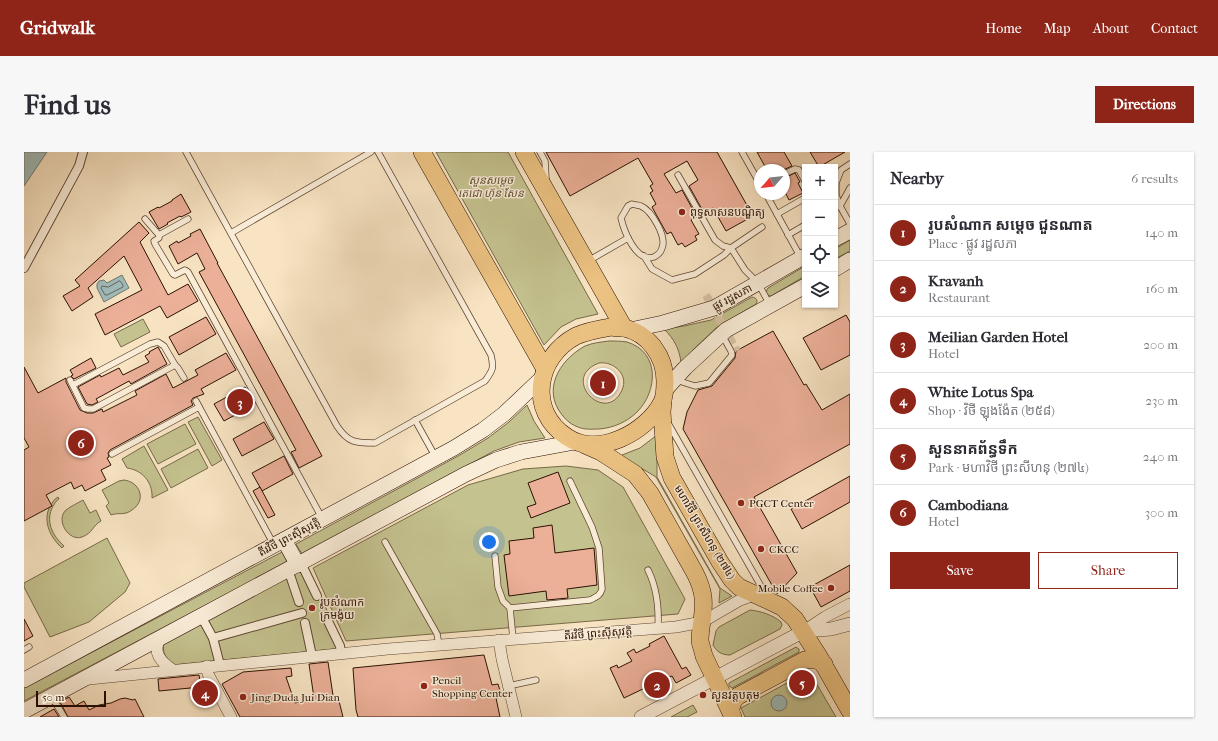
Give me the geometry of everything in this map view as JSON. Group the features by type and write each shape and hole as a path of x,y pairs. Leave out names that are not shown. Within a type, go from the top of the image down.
{"main road":[{"path":"422,152 544,374"},
{"path":"524,152 586,262 627,329"},
{"path":"838,237 850,231"},
{"name":"ផ្លូវ រដ្ឋសភា","path":"627,329 663,323 714,308 802,258"},
{"path":"838,267 850,260"},
{"path":"580,443 599,444 609,442 622,438 643,426 654,415 685,368 726,330 802,288"},
{"path":"666,396 663,366 658,353 650,342 627,329 612,328 588,331 576,336 559,349 552,356 544,374 541,391 542,403 547,415 564,435 601,452 635,474 650,493 701,584 703,597 700,637 702,649 714,678 732,714"},
{"name":"តីរវិថី ព្រះស៊ីសុវត្តិ","path":"24,680 436,458 483,430 504,414 544,374"},
{"name":"មហាវិថី ព្រះសីហនុ (២៧៤)","path":"666,396 665,457 672,478 727,573 739,587 782,607 795,619 824,664 850,712"},
{"name":"តីរវិថី ព្រះស៊ីសុវត្តិ","path":"24,711 466,474 496,460 521,452 580,443"},
{"path":"279,543 296,566"},
{"path":"732,714 731,704 738,696 805,660 815,659 824,664"}],"street":[{"path":"24,268 79,166 82,152"},
{"path":"296,566 317,596"},
{"path":"296,566 291,578 299,602"},
{"name":"តីរវិថី ព្រះស៊ីសុវត្តិ","path":"84,679 312,656 676,626 702,622 740,600 761,597"},
{"path":"641,717 804,631 825,617 850,604"},
{"path":"212,638 302,613"},
{"path":"201,616 212,638 220,665"},
{"path":"326,617 340,646 340,654"},
{"path":"305,623 312,656"},
{"path":"804,631 831,629 850,624"},
{"path":"160,638 157,643 158,656 161,661 173,670"},
{"path":"500,640 502,659 516,717"},
{"path":"207,666 208,674 231,717"}],"lane":[{"path":"186,152 343,435 352,441 363,443 375,443 485,381 491,373 494,365 491,355 378,152"},
{"path":"231,233 371,152"},
{"path":"540,152 545,161 546,191"},
{"path":"742,152 754,173"},
{"path":"836,200 836,183 842,170 850,164"},
{"path":"790,171 795,169 799,170 802,176"},
{"path":"678,175 715,240 723,246 731,248 745,270 758,283 770,305"},
{"path":"838,206 850,188"},
{"path":"769,200 788,235 802,256"},
{"path":"777,214 802,200"},
{"path":"644,256 651,257 660,253 663,247 661,234 656,222 647,210 641,205 632,204 628,206 621,218 628,238 636,250 644,256 652,269 672,280 695,274 762,227"},
{"path":"838,208 850,224"},
{"path":"145,219 159,235"},
{"path":"188,219 159,235 159,238 154,241 155,244 173,274 175,275 185,270 188,272 322,519"},
{"path":"788,235 802,227"},
{"path":"586,262 628,238"},
{"path":"722,334 732,355 709,383 666,396 761,597"},
{"path":"175,365 93,409 84,408 71,383 150,344 158,342 164,346 184,378"},
{"path":"196,401 279,543"},
{"path":"112,454 199,407"},
{"path":"415,420 436,458"},
{"path":"510,608 590,600 601,594 602,589 599,548 592,527 570,481"},
{"path":"385,542 437,634 439,645"},
{"path":"495,556 498,587 503,601 510,608 513,639"},
{"path":"648,570 654,581 658,628"},
{"path":"508,686 536,680"},
{"path":"52,696 64,717"}],"green space":[{"name":"សួនសម្តេច តេជោ ហ៊ុន សែន","path":"436,152 508,152 598,314 576,319 561,327 544,345"},
{"path":"850,240 850,251 838,257 838,247"},
{"path":"802,268 802,278 771,296 767,295 766,292 768,288"},
{"path":"752,297 756,299 756,304 716,328 683,362 681,362 676,344 664,329 711,320"},
{"path":"143,319 150,332 121,347 114,334"},
{"path":"606,341 627,342 638,347 645,354 650,363 652,373 652,383 649,394 637,412 624,422 615,426 599,429 581,428 569,422 558,409 554,400 553,390 555,381 563,365 577,351 585,346","holes":["599,363 610,364 619,370 622,374 624,384 615,400 606,403 597,401 590,396 584,388 583,379 588,370"]},
{"path":"527,405 534,421 545,438 519,442 494,451 302,554 296,544 460,455 488,438 509,422"},
{"path":"198,417 222,460 212,466 188,422"},
{"path":"185,424 196,444 158,464 147,444"},
{"path":"657,435 657,477 720,588 732,596 719,603 720,589 656,477 621,456 640,448"},
{"path":"144,446 168,490 152,498 151,487 146,478 137,471 127,468 122,459"},
{"path":"198,449 208,468 171,488 161,469"},
{"path":"566,466 598,470 623,487 685,599 678,614 346,641 313,568 468,485 523,469"},
{"path":"124,480 130,481 138,488 140,492 139,501 137,506 129,512 111,515 106,506 109,503 102,490"},
{"path":"58,497 59,499 54,504 51,512 50,522 53,532 64,546 62,548 51,535 47,524 50,506"},
{"path":"83,500 90,513 96,510 101,521 88,534 77,538 68,533 62,519 66,510"},
{"path":"107,538 130,583 125,592 89,622 50,637 24,587 24,583"},
{"path":"282,552 287,562 24,701 24,688"},
{"path":"307,566 344,648 173,665 166,657 163,649 164,641"},
{"path":"750,610 758,611 774,617 781,622 782,625 780,629 730,655 722,654 716,650 713,645 716,631 719,627"},
{"path":"796,647 799,649 799,652 732,688 729,686 729,683"},
{"path":"809,671 836,717 745,717 741,708"},
{"path":"693,705 697,712 687,717 671,717"}],"water":[{"path":"24,152 47,152 24,186"},
{"path":"122,275 129,288 104,302 97,288 99,281 104,280 107,283"},
{"path":"779,695 785,697 787,703 785,709 779,711 773,709 771,703 773,697"}],"building":[{"path":"546,152 717,152 753,216 726,231 713,208 704,213 689,186 698,180 687,161 664,174 676,193 682,190 697,217 691,220 699,234 695,236 697,240 685,247 682,243 678,245 671,232 667,234 652,207 656,204 650,193 653,191 650,186 653,184 638,158 570,196"},
{"path":"757,152 784,152 792,166 790,167 790,164 764,164"},
{"path":"810,152 845,152 824,164 817,164"},
{"path":"795,173 800,182 798,183 802,194 790,200 790,175"},
{"path":"181,194 191,212 181,217 180,216 159,229 149,212 172,201"},
{"path":"139,222 149,233 140,242 168,295 188,284 198,301 167,318 160,306 105,335 95,314 142,290 124,256 88,288 93,297 72,311 63,296 80,286 75,280"},
{"path":"200,229 322,456 299,468 291,452 296,450 199,272 205,269 197,253 178,264 169,246 177,241 178,243 191,236 190,234"},
{"path":"846,315 850,322 850,355 821,370 803,338"},
{"path":"206,317 216,334 179,355 169,337"},
{"path":"773,331 804,385 806,384 822,410 850,394 850,444 754,497 797,573 777,594 683,429 687,412 698,390 712,386 735,358 736,351"},
{"path":"158,347 167,364 131,384 129,381 96,399 98,402 92,405 87,404 78,387 100,375 101,377 119,368 123,375 149,362 145,356"},
{"path":"226,353 236,370 201,389 204,394 193,398 191,401 193,405 110,450 108,453 109,457 107,458 111,465 101,470 106,480 85,491 82,485 74,489 71,482 46,495 52,506 24,521 24,450 29,447 24,438 24,367 38,393 66,378 66,382 80,410 87,413 93,413 102,409 103,412 137,395 135,391 166,374 173,388 198,375 195,370"},
{"path":"91,358 96,368 74,379 71,376 73,375 70,370"},
{"path":"606,376 611,384 600,390 595,382"},
{"path":"245,387 255,404 224,421 214,404"},
{"path":"264,422 274,439 242,456 233,439"},
{"path":"284,456 293,474 262,491 252,473"},
{"path":"558,472 570,503 531,518 527,507 536,504 528,483"},
{"path":"850,476 850,502 802,529 791,509"},
{"path":"260,487 275,515 268,518 253,491"},
{"path":"552,525 555,553 594,548 597,585 567,589 568,598 547,600 546,591 509,596 504,555 510,554 509,541 534,538 533,528"},
{"path":"850,565 850,591 821,607 810,587"},
{"path":"24,619 33,636 24,641"},
{"path":"664,636 682,669 686,667 691,675 676,683 672,676 663,680 661,677 646,685 647,687 624,698 610,668 617,665 618,668 632,661 627,653 634,649 636,653 650,646 649,644"},
{"name":"Pencil Shopping Center","path":"484,655 492,685 498,684 502,697 496,698 500,717 358,717 356,710 353,668"},
{"path":"328,662 334,702 339,701 343,717 240,717 222,684 243,672 291,668 292,676 286,677 295,703 314,698 309,664"},
{"path":"199,675 201,687 159,691 158,679"},
{"path":"69,697 75,706 84,701 89,710 99,705 111,703 120,699 135,699 144,717 68,717 60,702"},
{"path":"54,709 59,717 40,717"}],"tunnel":[{"path":"706,295 737,351"}],"place":[{"name":"ពុទ្ធសាសនបណ្ឌិត្យ","path":"682,212"},
{"name":"រូបសំណាក សម្ដេច ជួនណាត","path":"603,383"},
{"name":"Meilian Garden Hotel","path":"240,402"},
{"name":"Cambodiana","path":"81,443"},
{"name":"PGCT Center","path":"741,503"},
{"name":"CKCC","path":"761,549"},
{"name":"Mobile Coffee","path":"831,588"},
{"name":"រូបសំណាក ក្រមង៉ុយ","path":"312,608"},
{"name":"សួននាគព័ន្ធទឹក","path":"802,683"},
{"name":"Kravanh","path":"657,685"},
{"name":"Pencil Shopping Center","path":"424,686"},
{"name":"White Lotus Spa","path":"205,693"},
{"name":"សួនវត្តបតុម","path":"703,695"},
{"name":"Jing Duda Jui Dian","path":"243,697"}]}
